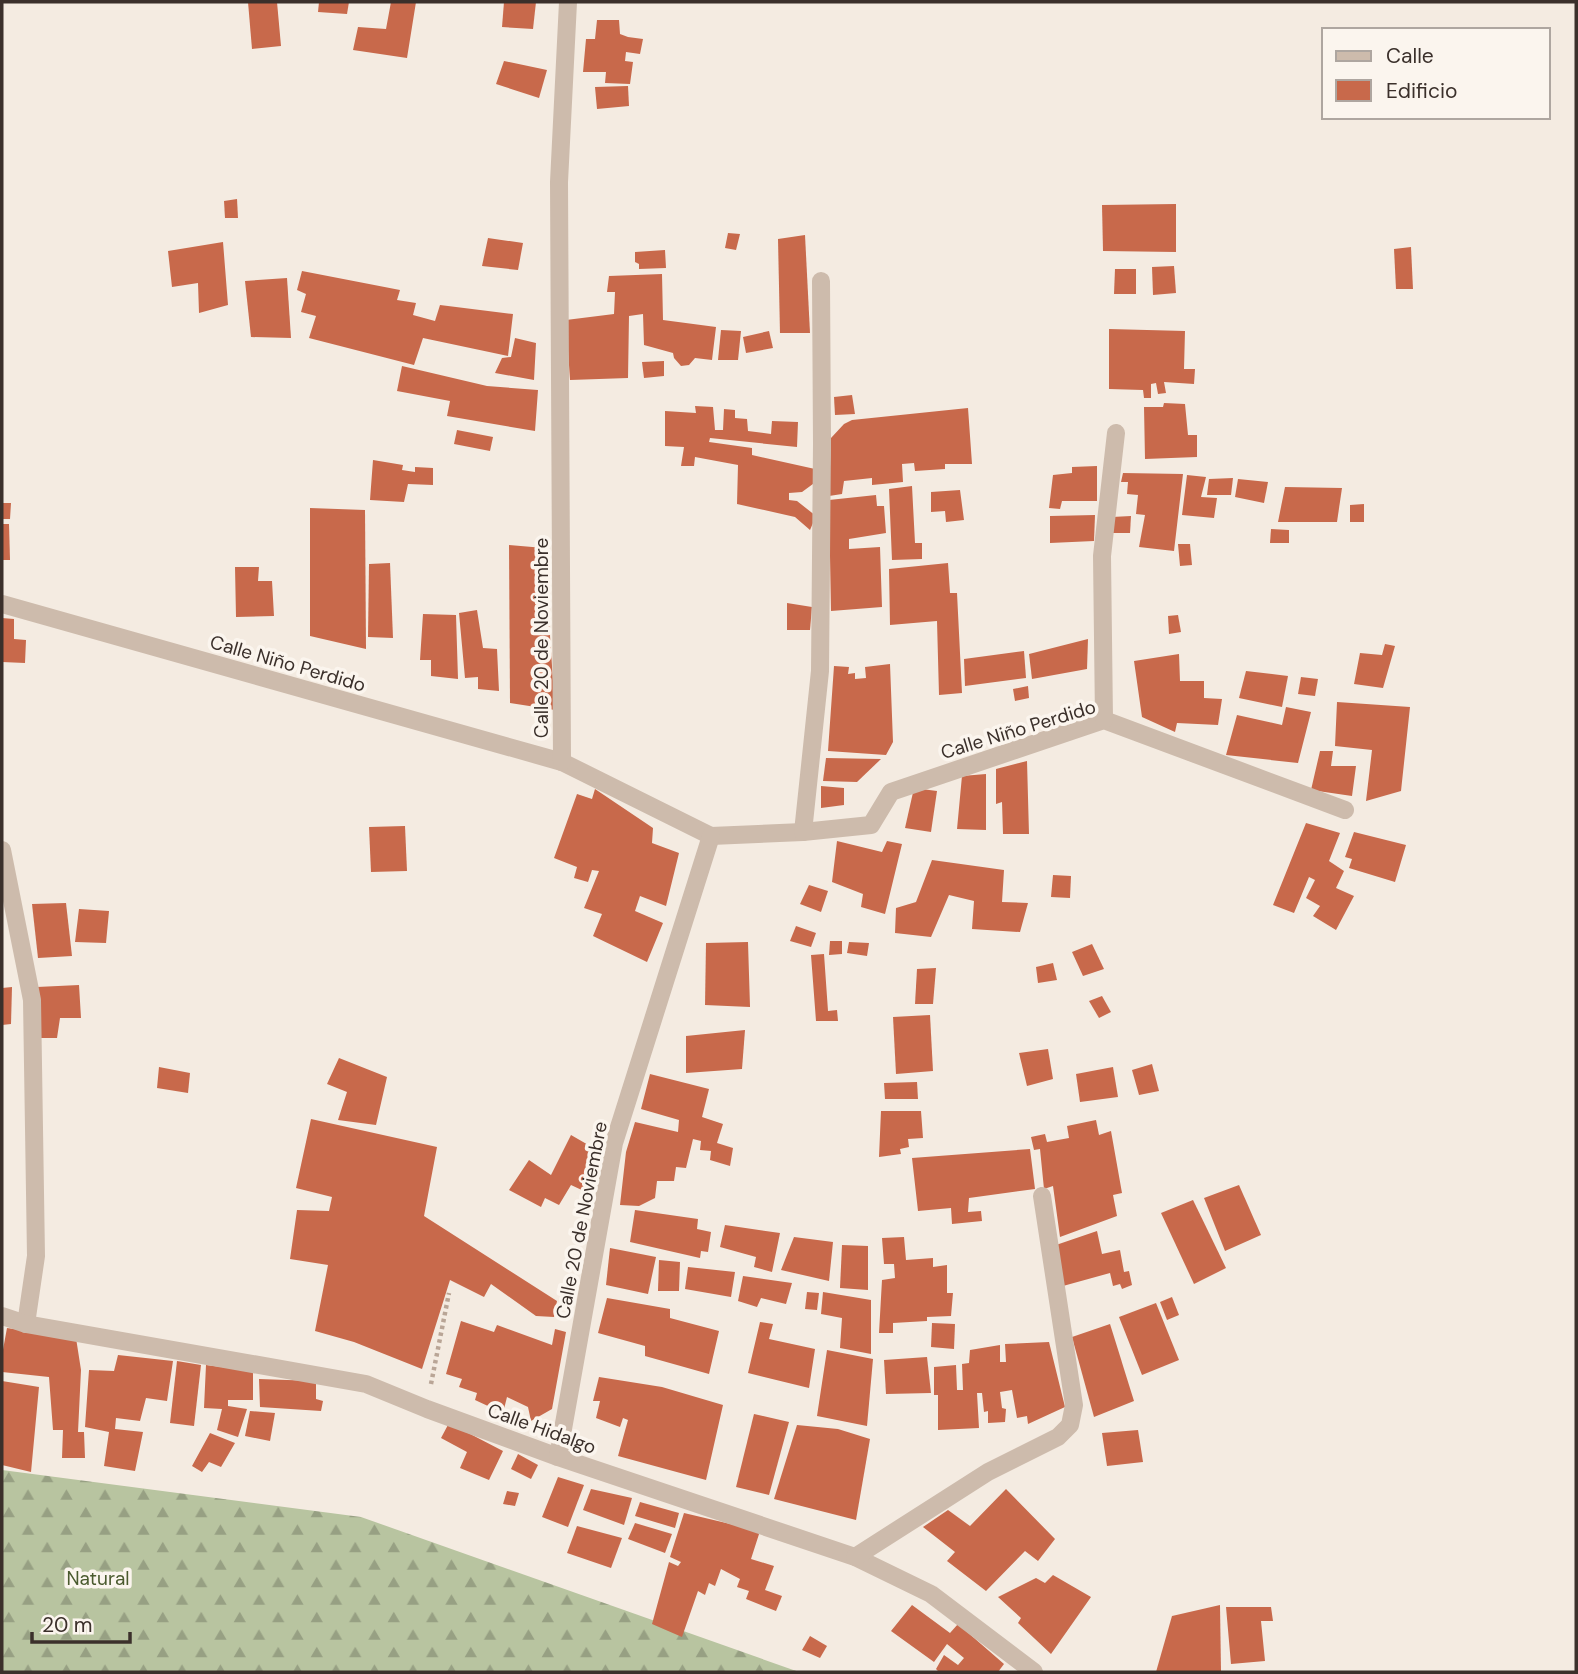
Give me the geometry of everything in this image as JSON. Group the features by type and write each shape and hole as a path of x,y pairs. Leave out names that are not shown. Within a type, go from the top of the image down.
{"street":[{"name":"Calle 20 de Noviembre","path":"558,1457 614,1143 710,836 562,762 559,182 568,2"},
{"path":"803,832 820,671 821,281"},
{"path":"1104,720 1102,556 1116,433"},
{"name":"Calle Niño Perdido","path":"2,604 562,762"},
{"name":"Calle Niño Perdido","path":"710,836 803,832 871,825 891,792 1104,720 1345,810"},
{"path":"2,850 32,1000 36,1256 26,1324"},
{"path":"855,1557 988,1472 1058,1437 1070,1425 1074,1405 1042,1196"},
{"name":"Calle Hidalgo","path":"2,1316 26,1324 366,1384 558,1457 855,1557 931,1594 1034,1672"}],"path":[{"path":"427,1409 449,1293"}],"green space":[{"name":"Natural","path":"2,1470 361,1517 799,1672 2,1672"}],"building":[{"path":"248,2 277,2 281,46 252,49"},
{"path":"319,2 349,2 347,14 318,12"},
{"path":"391,2 416,2 407,58 353,50 358,27 386,29"},
{"path":"504,2 536,2 533,29 502,27"},
{"path":"597,20 619,20 620,34 643,39 640,54 626,52 625,61 633,62 630,84 605,83 606,72 583,72 586,39 595,39"},
{"path":"504,61 547,70 539,98 496,84"},
{"path":"628,86 629,106 597,109 595,87"},
{"path":"237,199 238,218 225,218 224,201"},
{"path":"1176,204 1176,252 1103,251 1102,205"},
{"path":"728,233 740,234 736,250 725,248"},
{"path":"805,235 810,333 780,333 778,239"},
{"path":"488,238 523,243 518,270 482,266"},
{"path":"223,242 228,305 199,313 198,283 172,287 168,251"},
{"path":"1411,247 1413,289 1396,289 1394,249"},
{"path":"665,250 666,268 639,269 639,264 635,262 635,252"},
{"path":"1174,266 1176,293 1153,295 1152,267"},
{"path":"1115,269 1136,269 1136,294 1114,294"},
{"path":"302,271 400,290 397,300 416,303 413,315 435,321 440,305 513,314 508,356 423,338 414,365 309,338 316,316 301,312 306,294 297,290"},
{"path":"662,274 663,320 716,327 712,360 695,358 689,365 681,366 673,353 644,345 643,314 629,316 628,378 570,380 566,320 614,314 615,292 607,292 609,276"},
{"path":"287,278 291,338 251,337 245,281"},
{"path":"1109,329 1185,331 1184,369 1195,369 1194,384 1164,382 1166,393 1158,394 1156,383 1151,384 1151,398 1144,398 1143,390 1109,389"},
{"path":"721,330 741,331 738,360 718,360"},
{"path":"769,331 773,348 746,353 743,337"},
{"path":"515,338 536,343 534,380 495,373 502,358 511,357"},
{"path":"664,361 664,376 644,378 642,362"},
{"path":"402,366 487,386 538,390 535,431 447,416 450,401 397,391"},
{"path":"852,395 855,414 835,415 834,397"},
{"path":"1164,403 1185,404 1188,435 1197,435 1197,457 1145,459 1144,407 1163,407"},
{"path":"695,406 713,407 715,430 723,430 724,409 735,410 735,418 747,419 748,431 771,434 772,421 798,422 797,447 710,438 709,442 752,448 752,455 815,469 817,481 802,492 789,493 789,500 797,501 816,516 810,530 795,517 737,504 738,465 695,457 694,466 681,466 684,447 665,446 665,411 696,413"},
{"path":"968,408 972,464 945,464 945,469 915,471 914,463 902,464 903,482 872,485 872,478 844,481 842,494 829,496 831,438 844,424 852,420"},
{"path":"457,430 493,437 490,451 454,444"},
{"path":"373,460 403,465 402,470 415,472 415,467 433,468 433,485 408,484 404,502 370,500"},
{"path":"1097,466 1097,501 1062,501 1060,509 1049,508 1053,475 1072,473 1072,467"},
{"path":"1123,473 1183,474 1174,551 1139,547 1145,515 1136,514 1138,495 1127,494 1128,482 1121,482"},
{"path":"1187,475 1206,477 1201,497 1217,498 1214,518 1182,515"},
{"path":"1233,478 1231,495 1207,495 1209,479"},
{"path":"1238,479 1268,482 1264,503 1235,497"},
{"path":"912,486 915,543 922,543 922,559 892,560 889,489"},
{"path":"1285,487 1342,488 1337,522 1278,522"},
{"path":"960,490 964,520 946,522 945,511 931,512 931,492"},
{"path":"876,495 877,506 884,506 886,533 849,539 849,549 880,547 882,607 831,611 829,500"},
{"path":"2,503 11,503 10,519 2,519"},
{"path":"1364,504 1364,522 1350,522 1350,505"},
{"path":"310,508 365,510 366,649 310,636"},
{"path":"1095,515 1094,541 1050,543 1050,516"},
{"path":"1131,516 1130,533 1111,533 1112,517"},
{"path":"2,524 9,524 10,560 2,560"},
{"path":"1271,529 1289,530 1289,543 1270,543"},
{"path":"1178,544 1190,544 1192,565 1180,566"},
{"path":"509,545 544,548 555,710 510,703"},
{"path":"390,563 393,638 368,637 369,564"},
{"path":"948,563 950,593 957,593 962,693 939,695 937,621 890,625 889,569"},
{"path":"235,567 259,567 258,581 272,581 274,616 236,617"},
{"path":"787,603 812,607 810,630 787,630"},
{"path":"477,610 483,648 497,649 499,691 478,689 478,677 465,678 459,613"},
{"path":"423,614 456,615 458,679 431,676 431,660 420,660"},
{"path":"1178,615 1181,632 1169,634 1168,616"},
{"path":"2,618 14,619 14,639 26,640 25,663 2,662"},
{"path":"1088,639 1087,669 1032,679 1029,654"},
{"path":"1385,644 1395,646 1383,688 1354,684 1360,653 1382,655"},
{"path":"1024,651 1026,678 965,686 964,659"},
{"path":"1179,654 1180,681 1204,681 1204,698 1222,699 1218,725 1177,723 1175,732 1142,717 1134,661"},
{"path":"890,664 893,742 886,755 828,751 834,666 849,667 848,674 855,673 855,679 866,678 865,667"},
{"path":"1246,671 1288,676 1282,707 1239,698"},
{"path":"1301,677 1318,679 1315,696 1298,694"},
{"path":"1028,686 1029,698 1015,701 1013,689"},
{"path":"1337,702 1410,707 1401,791 1366,801 1372,750 1335,746"},
{"path":"1286,707 1311,712 1298,763 1226,755 1237,715 1282,725"},
{"path":"1320,751 1333,751 1331,766 1356,766 1352,796 1311,790"},
{"path":"826,758 881,759 857,782 823,781"},
{"path":"1027,761 1029,834 1003,834 1002,802 996,804 996,769"},
{"path":"986,774 986,830 957,829 962,776"},
{"path":"821,786 844,788 844,805 821,808"},
{"path":"914,788 937,791 931,832 905,828"},
{"path":"595,789 653,828 652,843 679,853 666,906 640,896 635,911 663,923 647,962 593,936 602,914 584,908 599,871 592,870 588,882 574,878 577,867 554,858 577,794 592,799"},
{"path":"1306,823 1340,833 1329,861 1344,871 1336,888 1354,896 1336,930 1313,916 1320,906 1306,898 1315,880 1309,877 1294,913 1273,905"},
{"path":"405,826 407,871 371,872 369,827"},
{"path":"1354,832 1406,845 1395,882 1349,868 1352,859 1345,857"},
{"path":"837,841 882,852 887,841 902,844 885,914 861,907 863,894 832,882"},
{"path":"932,860 1004,870 1002,902 1028,903 1020,932 972,929 974,901 949,895 931,937 895,933 896,908 916,902"},
{"path":"1053,875 1071,876 1070,898 1051,897"},
{"path":"809,885 828,891 821,912 800,904"},
{"path":"66,903 72,956 38,958 32,904"},
{"path":"79,909 109,911 106,943 75,942"},
{"path":"796,926 816,933 811,947 790,941"},
{"path":"830,941 842,941 842,954 829,955"},
{"path":"748,942 750,1007 705,1005 706,943"},
{"path":"849,942 869,943 867,956 847,953"},
{"path":"1092,944 1104,969 1083,976 1072,952"},
{"path":"824,954 828,1011 837,1010 838,1021 816,1021 811,955"},
{"path":"1053,963 1057,980 1038,983 1036,967"},
{"path":"936,968 933,1004 915,1004 917,969"},
{"path":"79,985 81,1018 60,1018 57,1038 38,1038 37,987"},
{"path":"12,987 11,1024 2,1025 2,988"},
{"path":"1102,996 1111,1012 1099,1018 1089,1001"},
{"path":"930,1015 933,1071 896,1074 893,1017"},
{"path":"745,1030 742,1069 686,1073 686,1036"},
{"path":"1048,1049 1053,1079 1027,1086 1019,1053"},
{"path":"339,1058 387,1077 376,1125 338,1120 347,1092 327,1084"},
{"path":"1152,1064 1159,1091 1139,1095 1132,1070"},
{"path":"159,1067 190,1073 188,1093 157,1088"},
{"path":"1113,1067 1118,1097 1080,1102 1076,1074"},
{"path":"650,1074 709,1089 702,1117 723,1124 717,1143 733,1148 730,1166 710,1160 711,1151 700,1150 701,1141 693,1139 686,1168 676,1167 674,1181 657,1181 655,1198 639,1206 620,1205 626,1152 635,1122 678,1132 679,1120 641,1109"},
{"path":"917,1082 918,1099 885,1099 884,1083"},
{"path":"881,1111 921,1111 923,1138 908,1139 909,1147 900,1149 901,1154 879,1157"},
{"path":"311,1119 437,1147 424,1216 557,1301 554,1317 536,1316 491,1284 484,1297 450,1280 422,1369 354,1342 315,1331 328,1265 290,1259 297,1210 329,1211 332,1197 296,1188"},
{"path":"1096,1120 1099,1135 1111,1131 1122,1193 1113,1195 1117,1216 1060,1237 1053,1186 1044,1189 1040,1149 1034,1150 1031,1137 1045,1134 1047,1142 1069,1138 1067,1126"},
{"path":"571,1135 597,1150 586,1192 571,1185 559,1205 545,1198 541,1207 509,1190 529,1160 551,1175"},
{"path":"1030,1149 1035,1189 969,1198 968,1212 981,1211 982,1221 952,1224 951,1208 918,1211 912,1158"},
{"path":"1239,1185 1261,1235 1225,1251 1204,1198"},
{"path":"1193,1200 1226,1268 1194,1284 1161,1213"},
{"path":"635,1210 698,1219 697,1229 711,1232 708,1252 701,1251 700,1258 630,1242"},
{"path":"725,1225 780,1233 772,1272 754,1267 756,1257 720,1247"},
{"path":"1097,1231 1102,1254 1120,1250 1124,1272 1129,1271 1132,1285 1122,1289 1120,1284 1113,1286 1110,1273 1063,1286 1056,1245"},
{"path":"794,1237 833,1242 829,1281 781,1270"},
{"path":"904,1237 906,1260 933,1258 933,1267 947,1265 947,1293 953,1293 951,1316 893,1323 893,1333 879,1333 882,1280 895,1278 894,1264 884,1264 882,1238"},
{"path":"842,1245 868,1246 868,1290 840,1288"},
{"path":"610,1248 656,1257 648,1294 606,1285"},
{"path":"659,1260 680,1262 679,1291 658,1291"},
{"path":"688,1267 735,1272 731,1297 685,1289"},
{"path":"743,1276 792,1283 786,1304 761,1298 757,1307 738,1301"},
{"path":"807,1292 819,1293 817,1310 805,1309"},
{"path":"823,1292 871,1300 871,1354 840,1348 842,1318 821,1314"},
{"path":"1172,1297 1179,1315 1167,1320 1160,1302"},
{"path":"607,1298 670,1309 670,1318 719,1331 709,1374 645,1356 645,1346 598,1333"},
{"path":"1156,1303 1179,1360 1142,1375 1119,1317"},
{"path":"461,1321 494,1332 497,1325 552,1345 555,1329 566,1332 552,1409 531,1421 528,1407 507,1397 503,1413 475,1400 477,1393 459,1387 462,1379 446,1374"},
{"path":"760,1322 773,1324 769,1339 815,1349 809,1388 748,1373"},
{"path":"932,1323 955,1324 954,1349 931,1347"},
{"path":"1110,1324 1134,1401 1094,1417 1072,1337"},
{"path":"7,1328 76,1338 81,1370 78,1432 84,1432 85,1458 62,1458 63,1430 53,1430 49,1377 2,1372"},
{"path":"1049,1342 1065,1407 1028,1424 1027,1416 1017,1418 1012,1390 1000,1392 1002,1408 1006,1409 1005,1422 988,1423 988,1411 984,1412 982,1393 977,1393 979,1428 938,1430 938,1395 934,1395 934,1367 956,1365 957,1390 963,1390 962,1364 969,1363 970,1350 1000,1345 1000,1362 1006,1362 1005,1344"},
{"path":"827,1350 873,1359 867,1426 817,1416"},
{"path":"118,1355 173,1361 167,1401 146,1398 140,1421 116,1418 115,1429 143,1432 135,1471 104,1466 109,1432 85,1427 89,1370 114,1371"},
{"path":"927,1357 931,1393 886,1394 884,1360"},
{"path":"177,1361 201,1365 194,1426 170,1423"},
{"path":"206,1365 253,1371 253,1400 228,1400 228,1406 247,1409 238,1437 217,1430 222,1409 204,1408"},
{"path":"599,1377 662,1387 723,1405 706,1480 618,1456 628,1420 623,1418 620,1427 596,1418 600,1401 593,1401"},
{"path":"259,1379 316,1381 316,1399 323,1401 321,1411 260,1407"},
{"path":"2,1381 39,1387 31,1472 2,1465"},
{"path":"250,1411 275,1413 270,1441 245,1436"},
{"path":"754,1414 789,1422 769,1495 736,1487"},
{"path":"449,1423 503,1451 489,1480 460,1468 467,1452 441,1438"},
{"path":"797,1425 838,1429 870,1439 856,1520 774,1499"},
{"path":"1138,1430 1143,1462 1107,1466 1102,1433"},
{"path":"210,1433 235,1443 221,1467 209,1462 202,1472 192,1466"},
{"path":"518,1454 538,1465 531,1479 511,1469"},
{"path":"558,1477 584,1485 568,1527 542,1517"},
{"path":"591,1489 632,1498 624,1525 583,1510"},
{"path":"1006,1489 1055,1539 1038,1561 1025,1551 986,1591 947,1561 955,1552 923,1527 948,1510 970,1526"},
{"path":"507,1491 519,1493 515,1506 503,1504"},
{"path":"640,1502 679,1513 675,1528 635,1516"},
{"path":"684,1513 760,1531 751,1559 774,1566 765,1590 782,1596 776,1611 746,1599 749,1591 737,1587 740,1579 721,1569 715,1586 709,1583 705,1595 698,1591 682,1637 652,1624 669,1562 678,1566 681,1562 670,1557"},
{"path":"635,1523 672,1534 665,1553 628,1539"},
{"path":"577,1526 622,1538 611,1568 567,1553"},
{"path":"1053,1575 1091,1597 1051,1654 1018,1623 1021,1618 998,1597 1036,1578 1045,1583"},
{"path":"912,1605 950,1633 958,1624 1004,1664 998,1672 939,1672 936,1669 944,1655 958,1665 964,1658 947,1644 934,1662 891,1631"},
{"path":"1220,1605 1221,1672 1156,1672 1172,1616"},
{"path":"1226,1607 1271,1607 1273,1621 1261,1621 1265,1661 1231,1664"},
{"path":"810,1636 827,1646 820,1658 802,1650"}]}
